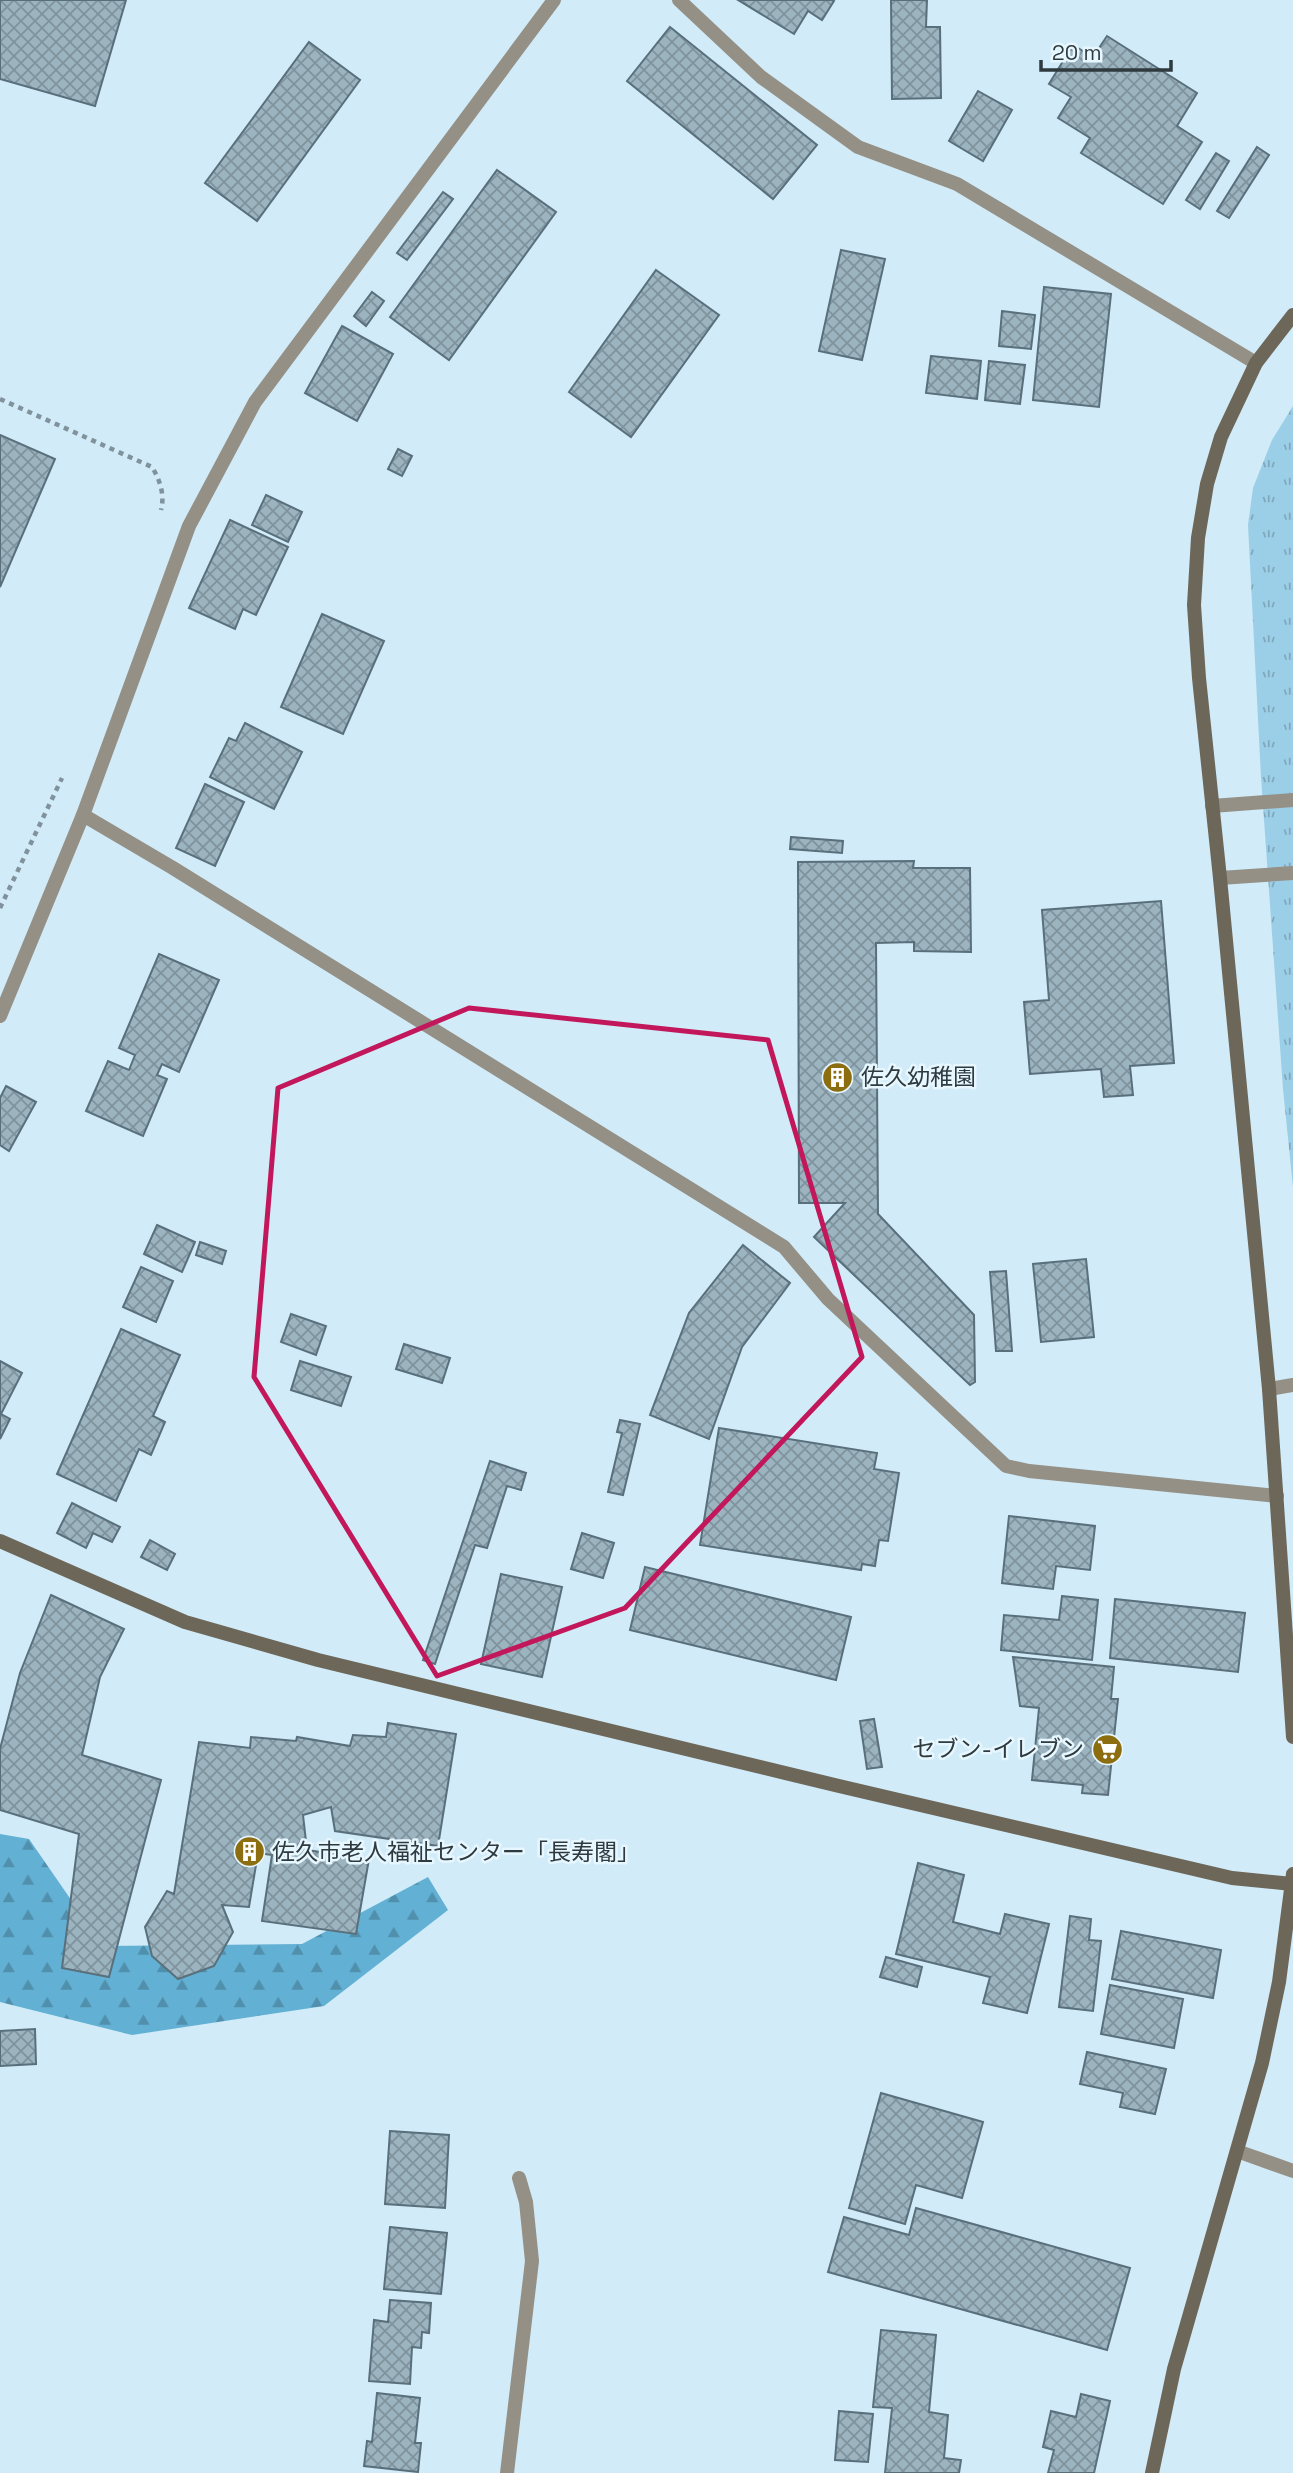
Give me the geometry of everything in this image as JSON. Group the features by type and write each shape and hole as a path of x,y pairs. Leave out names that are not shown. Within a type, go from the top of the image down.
{"street":[{"path":"0,1016 83,815 190,526 255,402 554,0"},
{"path":"679,0 761,77 858,147 957,184 1256,363"},
{"path":"1293,315 1256,363 1222,437 1207,484 1198,538 1194,605 1269,1389 1293,1737"},
{"path":"1212,806 1293,800"},
{"path":"83,815 784,1247 828,1299 1006,1466 1029,1471 1277,1496"},
{"path":"1220,878 1293,873"},
{"path":"1269,1389 1293,1385"},
{"path":"0,1541 185,1622 318,1660 1232,1878 1293,1881 1279,1982 1262,2063 1174,2369 1152,2473"},
{"path":"1237,2151 1293,2171"},
{"path":"507,2473 532,2261 526,2202 519,2178"}],"path":[{"path":"0,399 152,467 160,481 163,505 158,518"},
{"path":"0,908 64,774"}],"highlighted area":[{"path":"469,1008 768,1040 862,1357 625,1608 437,1676 254,1377 278,1088"}],"green space":[{"path":"1293,406 1293,1187 1283,1089 1261,777 1248,525 1253,488 1272,440"},
{"path":"0,1834 29,1839 103,1946 302,1944 428,1877 448,1910 324,2006 132,2035 0,2002"}],"building":[{"path":"0,0 126,0 95,106 0,79"},
{"path":"738,0 834,1 822,20 808,11 794,34"},
{"path":"891,0 927,0 926,27 940,27 941,98 892,99"},
{"path":"670,27 817,145 773,199 627,81"},
{"path":"1107,36 1197,93 1177,126 1202,142 1163,204 1081,153 1090,138 1058,118 1071,97 1049,84 1073,45 1093,57"},
{"path":"309,42 360,80 257,221 205,183"},
{"path":"978,91 1012,110 983,161 949,141"},
{"path":"1257,147 1269,155 1229,218 1217,211"},
{"path":"1216,153 1229,161 1200,209 1186,200"},
{"path":"497,170 556,212 449,360 390,317"},
{"path":"443,192 453,199 407,260 397,253"},
{"path":"841,250 885,259 862,360 819,351"},
{"path":"656,270 719,315 631,437 569,392"},
{"path":"1044,287 1111,294 1099,407 1033,400"},
{"path":"372,292 384,301 366,326 354,316"},
{"path":"1002,311 1035,315 1031,349 999,346"},
{"path":"342,326 393,354 357,421 305,393"},
{"path":"931,356 981,361 977,399 926,393"},
{"path":"989,361 1025,365 1020,404 985,400"},
{"path":"0,435 55,459 0,587"},
{"path":"398,449 412,456 402,476 388,469"},
{"path":"266,495 302,512 288,542 252,525"},
{"path":"230,520 288,547 256,615 243,609 235,629 189,608"},
{"path":"322,614 384,641 343,734 281,707"},
{"path":"245,723 302,752 274,809 210,777 229,738 236,741"},
{"path":"205,784 244,802 215,866 176,848"},
{"path":"791,837 843,841 842,853 790,849"},
{"name":"佐久幼稚園","path":"914,861 913,868 970,868 971,952 914,951 914,942 876,943 878,1214 974,1315 975,1382 970,1385 814,1237 845,1203 799,1203 798,862"},
{"path":"1161,901 1174,1063 1130,1066 1133,1095 1104,1097 1101,1069 1030,1074 1024,1002 1049,1000 1042,910"},
{"path":"159,954 219,980 179,1072 162,1064 157,1075 167,1079 143,1136 86,1111 108,1061 129,1070 135,1055 119,1048"},
{"path":"6,1086 36,1102 9,1151 0,1145 0,1098"},
{"path":"157,1225 195,1242 182,1272 144,1254"},
{"path":"200,1242 226,1251 222,1264 196,1255"},
{"path":"743,1245 790,1283 742,1347 709,1439 650,1415 689,1313"},
{"path":"1086,1259 1094,1337 1041,1342 1033,1264"},
{"path":"141,1267 173,1281 156,1322 123,1307"},
{"path":"1006,1271 1012,1351 996,1351 990,1272"},
{"path":"291,1314 326,1326 316,1355 281,1342"},
{"path":"121,1329 180,1355 153,1416 165,1422 151,1455 139,1449 116,1501 57,1474"},
{"path":"404,1344 450,1358 442,1383 396,1369"},
{"path":"0,1361 22,1373 1,1414 10,1419 0,1439"},
{"path":"300,1361 351,1377 341,1406 291,1390"},
{"path":"620,1420 640,1424 623,1495 608,1492 622,1433 617,1432"},
{"path":"719,1428 877,1453 874,1469 899,1473 888,1541 879,1540 875,1566 862,1564 861,1570 700,1545"},
{"path":"490,1461 526,1473 521,1490 507,1486 487,1548 475,1545 435,1664 423,1660"},
{"path":"72,1503 120,1527 112,1542 93,1533 86,1548 57,1533"},
{"path":"1009,1516 1095,1526 1090,1570 1056,1566 1053,1589 1002,1583"},
{"path":"582,1533 614,1543 603,1578 571,1569"},
{"path":"150,1540 175,1554 167,1570 141,1557"},
{"path":"645,1567 851,1617 836,1680 630,1630"},
{"path":"501,1574 562,1587 542,1677 481,1664"},
{"path":"51,1595 124,1629 100,1677 82,1755 161,1780 109,1977 62,1968 79,1834 0,1810 0,1749 20,1673"},
{"path":"1062,1596 1098,1600 1092,1660 1001,1650 1004,1615 1059,1620"},
{"path":"1115,1599 1245,1613 1238,1672 1110,1658"},
{"path":"1013,1657 1114,1667 1111,1699 1118,1699 1108,1795 1082,1793 1083,1785 1032,1780 1039,1708 1020,1706"},
{"path":"874,1719 882,1767 867,1769 860,1721"},
{"name":"佐久市老人福祉センター「長寿閣」","path":"388,1723 456,1734 438,1846 335,1831 331,1807 303,1815 307,1850 369,1859 356,1934 262,1921 272,1855 258,1853 249,1907 222,1905 233,1932 214,1966 178,1979 152,1956 145,1927 167,1891 174,1894 199,1742 250,1748 251,1737 296,1741 297,1737 350,1746 353,1735 386,1737"},
{"path":"918,1863 964,1875 953,1922 1000,1934 1005,1914 1049,1924 1027,2013 983,2003 990,1977 896,1954"},
{"path":"1070,1916 1091,1919 1089,1940 1101,1941 1093,2011 1059,2007"},
{"path":"1121,1931 1221,1950 1213,1998 1112,1979"},
{"path":"886,1957 922,1967 917,1987 880,1977"},
{"path":"1110,1985 1183,1999 1174,2048 1101,2034"},
{"path":"35,2029 36,2064 0,2066 0,2031"},
{"path":"1087,2052 1166,2069 1155,2114 1120,2107 1123,2093 1080,2084"},
{"path":"881,2093 983,2122 962,2198 916,2185 905,2224 849,2208"},
{"path":"390,2131 449,2135 445,2208 385,2204"},
{"path":"916,2208 1130,2268 1107,2350 828,2272 844,2217 909,2235"},
{"path":"390,2227 447,2233 441,2294 384,2289"},
{"path":"390,2300 431,2303 429,2333 422,2332 421,2348 412,2347 410,2384 369,2381 374,2320 388,2322"},
{"path":"881,2330 936,2335 929,2412 948,2415 944,2458 961,2460 959,2473 885,2473 892,2408 873,2407"},
{"path":"377,2393 420,2398 415,2443 421,2443 418,2472 364,2466 367,2441 372,2442"},
{"path":"1081,2394 1110,2401 1094,2473 1048,2473 1054,2450 1043,2447 1051,2411 1076,2417"},
{"path":"839,2411 873,2414 868,2462 835,2460"}],"place":[{"name":"佐久幼稚園","path":"838,1077"},
{"name":"セブン-イレブン","path":"1107,1749"},
{"name":"佐久市老人福祉センター「長寿閣」","path":"249,1852"}]}
